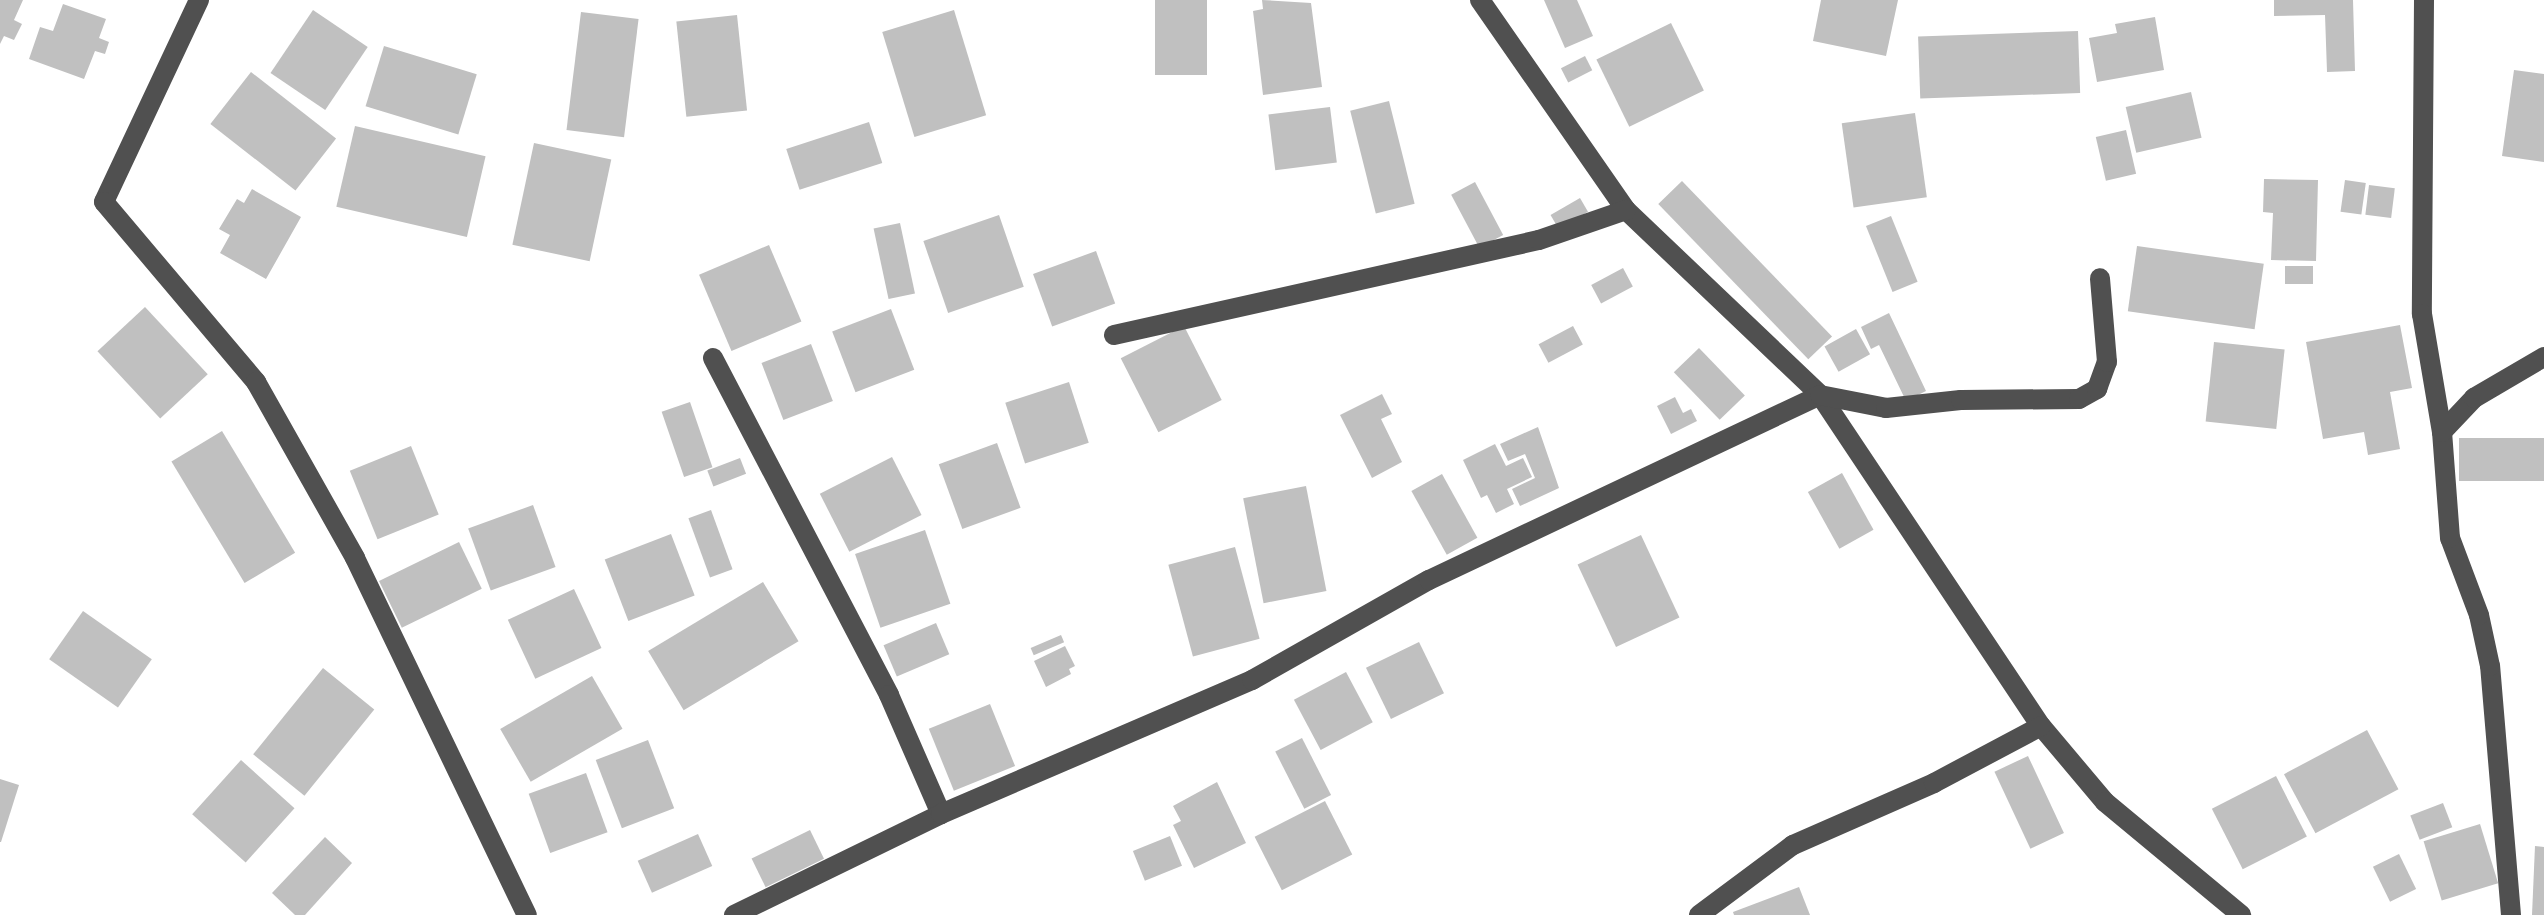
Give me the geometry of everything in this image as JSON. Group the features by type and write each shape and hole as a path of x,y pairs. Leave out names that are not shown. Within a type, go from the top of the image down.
{"street":[{"path":"199,0 104,202 256,382 355,558 527,915"},
{"path":"1480,0 1626,210 1820,395 2041,726 2105,802 2241,915"},
{"path":"2424,0 2422,314 2442,432 2450,538 2479,615 2490,666 2511,915"},
{"path":"1114,335 1539,240 1626,210"},
{"path":"734,915 941,814 1252,680 1429,580 1820,395 1886,408 1961,400 2079,399 2097,389 2107,362 2100,278"},
{"path":"2442,432 2474,398 2544,357"},
{"path":"713,358 889,695 941,814"},
{"path":"1699,915 1793,845 1934,783 2041,726"}],"building":[{"path":"0,0 23,0 14,20 22,24 14,40 4,36 0,44"},
{"path":"1155,0 1207,0 1207,75 1155,75"},
{"path":"1262,0 1311,3 1322,87 1263,95 1253,11 1263,9"},
{"path":"1544,0 1577,0 1593,36 1565,48"},
{"path":"1821,0 1898,0 1886,56 1813,41"},
{"path":"2274,0 2353,0 2355,71 2327,72 2325,15 2274,16"},
{"path":"63,4 106,19 99,38 109,42 105,54 95,51 84,79 29,59 40,27 53,31"},
{"path":"313,10 368,47 325,110 271,73"},
{"path":"954,10 986,115 914,137 882,32"},
{"path":"581,12 639,19 624,137 566,130"},
{"path":"737,15 747,110 686,117 676,21"},
{"path":"2155,17 2164,70 2097,82 2089,38 2117,33 2115,24"},
{"path":"1671,23 1704,90 1629,127 1596,59"},
{"path":"2078,31 2080,93 1920,99 1918,37"},
{"path":"384,46 477,74 458,135 366,106"},
{"path":"1585,56 1592,70 1568,83 1561,68"},
{"path":"2514,70 2544,74 2544,162 2502,156"},
{"path":"251,72 336,138 295,191 210,124"},
{"path":"2191,92 2202,138 2136,153 2126,107"},
{"path":"1389,101 1415,204 1376,214 1350,111"},
{"path":"1330,107 1337,163 1275,170 1268,115"},
{"path":"1915,113 1927,197 1854,207 1842,123"},
{"path":"869,122 882,163 800,190 786,149"},
{"path":"355,126 486,156 467,237 336,207"},
{"path":"2126,130 2136,174 2106,181 2096,137"},
{"path":"534,143 611,159 590,261 512,245"},
{"path":"2264,179 2318,180 2316,261 2271,260 2273,213 2263,212"},
{"path":"2345,180 2366,183 2361,215 2341,212"},
{"path":"1682,181 1832,336 1808,359 1658,204"},
{"path":"1475,182 1503,235 1479,248 1451,195"},
{"path":"2369,185 2395,188 2391,218 2365,215"},
{"path":"252,189 301,217 266,279 220,253 230,235 219,229 237,199 244,203"},
{"path":"1580,198 1588,212 1559,229 1551,215"},
{"path":"999,215 1024,287 948,313 923,241"},
{"path":"1891,216 1918,282 1893,292 1866,226"},
{"path":"900,223 915,293 889,299 874,229"},
{"path":"769,245 801,321 731,351 699,275"},
{"path":"2137,246 2264,264 2255,329 2128,311"},
{"path":"1096,251 1115,304 1052,327 1033,274"},
{"path":"2285,266 2313,266 2313,284 2285,284"},
{"path":"1623,268 1633,287 1601,303 1591,285"},
{"path":"145,307 208,374 160,419 97,351"},
{"path":"891,309 914,370 855,392 832,332"},
{"path":"1889,313 1926,391 1906,401 1879,345 1871,349 1861,327"},
{"path":"2400,325 2412,388 2390,392 2400,449 2368,455 2364,432 2323,439 2306,342"},
{"path":"1184,326 1222,400 1158,432 1121,358"},
{"path":"1573,326 1583,345 1548,363 1539,344"},
{"path":"1856,329 1870,354 1839,372 1825,346"},
{"path":"2214,342 2285,349 2276,429 2206,422"},
{"path":"811,344 833,401 783,420 762,363"},
{"path":"1699,348 1745,395 1720,420 1674,372"},
{"path":"1069,382 1089,443 1025,464 1005,403"},
{"path":"1382,394 1392,414 1381,419 1402,462 1372,478 1340,415"},
{"path":"1675,397 1683,413 1691,409 1697,421 1671,434 1657,406"},
{"path":"690,402 712,467 684,477 662,412"},
{"path":"1538,427 1559,488 1520,506 1512,489 1535,478 1525,454 1508,461 1500,444"},
{"path":"222,431 295,553 245,583 171,461"},
{"path":"2459,438 2544,438 2544,481 2459,481"},
{"path":"997,443 1021,508 962,529 939,464"},
{"path":"1495,444 1506,466 1523,458 1532,477 1507,489 1514,504 1496,513 1487,495 1481,498 1463,460"},
{"path":"411,446 439,515 378,539 350,471"},
{"path":"892,457 922,515 849,552 820,494"},
{"path":"740,458 746,474 713,486 707,471"},
{"path":"1842,473 1874,530 1839,549 1808,492"},
{"path":"1442,474 1477,538 1447,555 1411,491"},
{"path":"1306,486 1326,591 1264,603 1243,498"},
{"path":"533,505 556,567 491,591 468,529"},
{"path":"711,510 733,569 710,577 688,518"},
{"path":"925,530 950,604 880,628 855,554"},
{"path":"671,534 695,596 628,621 605,559"},
{"path":"1641,535 1679,617 1616,647 1578,565"},
{"path":"459,542 482,589 402,628 379,581"},
{"path":"1235,547 1260,639 1193,657 1168,565"},
{"path":"763,582 799,641 684,710 648,651"},
{"path":"574,589 601,648 535,679 508,620"},
{"path":"83,611 152,659 118,708 49,659"},
{"path":"936,623 949,654 897,677 884,645"},
{"path":"1061,635 1064,642 1034,655 1031,648"},
{"path":"1419,642 1444,693 1391,719 1366,668"},
{"path":"1065,646 1075,666 1069,669 1071,674 1046,687 1034,661"},
{"path":"323,668 374,710 304,796 253,754"},
{"path":"1346,672 1373,722 1321,750 1294,700"},
{"path":"592,676 622,729 531,782 500,729"},
{"path":"990,704 1015,766 954,791 929,729"},
{"path":"2367,730 2398,789 2315,833 2284,774"},
{"path":"1302,738 1331,795 1304,809 1275,752"},
{"path":"648,740 674,808 622,828 596,760"},
{"path":"2028,756 2064,833 2030,849 1994,772"},
{"path":"241,760 295,808 246,862 192,814"},
{"path":"586,773 608,832 550,853 529,794"},
{"path":"2276,776 2307,837 2243,869 2212,809"},
{"path":"0,779 19,785 1,842 0,842"},
{"path":"1217,782 1246,843 1194,868 1173,825 1181,821 1173,806"},
{"path":"1325,801 1352,854 1282,890 1255,837"},
{"path":"2443,803 2452,827 2420,840 2410,816"},
{"path":"2480,824 2498,883 2442,901 2424,841"},
{"path":"810,830 824,859 766,887 752,858"},
{"path":"698,834 712,866 652,893 638,861"},
{"path":"1170,836 1182,866 1145,881 1133,851"},
{"path":"325,837 352,863 305,915 295,915 272,893"},
{"path":"2535,846 2544,847 2544,915 2532,915"},
{"path":"2399,854 2416,889 2390,902 2373,867"},
{"path":"1799,887 1810,915 1734,915 1733,912"}]}
